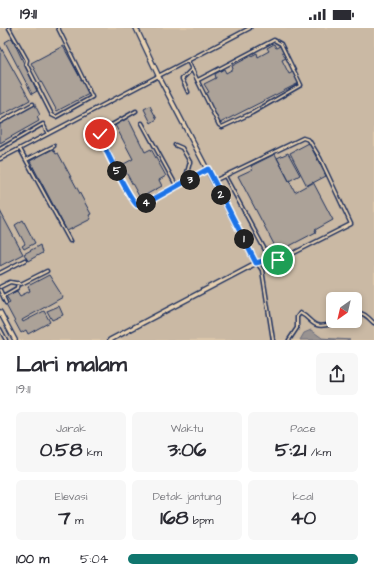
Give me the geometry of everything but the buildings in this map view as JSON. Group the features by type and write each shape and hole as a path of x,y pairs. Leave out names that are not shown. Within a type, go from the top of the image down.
{"street":[{"path":"110,340 257,263 159,76 136,28"},
{"path":"0,312 14,340"}],"lane":[{"path":"11,28 27,60 26,64 32,77 52,115 56,117 92,97 58,28"},
{"path":"0,159 250,28"},
{"path":"188,61 219,125 222,127 252,113 301,85 281,44 274,40 198,80"},
{"path":"188,92 182,79 192,69"},
{"path":"0,122 33,104"},
{"path":"136,111 103,130 100,134 132,199 137,205 140,206 208,169"},
{"path":"142,123 176,187"},
{"path":"0,149 43,124 48,134"},
{"path":"214,181 303,138 309,140 320,158 351,224 284,258 257,263 262,270 273,340"},
{"path":"175,145 182,148 190,162 187,174 188,181"},
{"path":"26,160 54,146"},
{"path":"20,149 70,241"},
{"path":"225,176 271,261"},
{"path":"0,273 25,260"},
{"path":"3,296 17,288 18,284 47,271"},
{"path":"0,287 10,282 18,284"},
{"path":"0,290 6,303"},
{"path":"289,340 297,328 296,316 300,313 313,324 326,325"},
{"path":"362,313 374,324"},
{"path":"0,329 6,340"}],"shaded area":[{"path":"0,28 374,28 374,340 0,340"},
{"path":"311,330 322,338 350,340 300,340 304,333"}],"route":[{"path":"100,134 100,138 134,203 139,206 143,205 208,169 256,263 278,260"}]}
